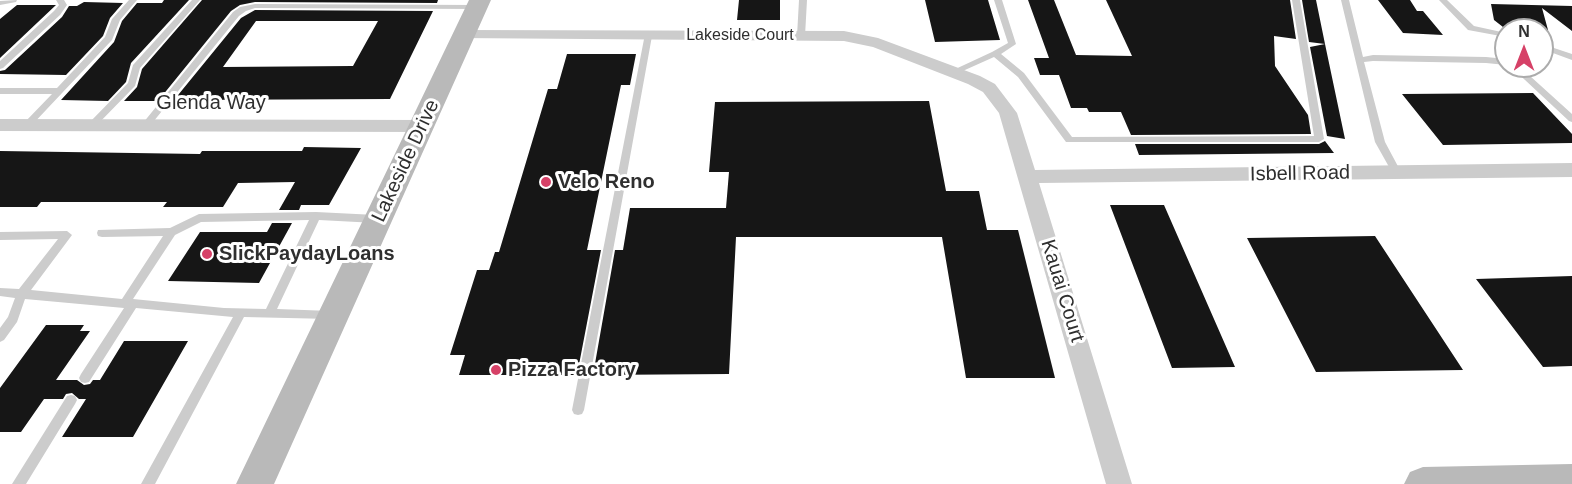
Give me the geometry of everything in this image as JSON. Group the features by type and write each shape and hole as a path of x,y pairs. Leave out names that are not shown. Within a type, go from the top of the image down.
{"street":[{"name":"Lakeside Drive","path":"255,484 478,4"},
{"name":"Lakeside Court","path":"464,35 862,38 989,88 1000,100"},
{"name":"Kauai Court","path":"1000,100 1008,113 1119,484"},
{"name":"Glenda Way","path":"0,125 423,126"},
{"name":"Isbell Road","path":"1027,177 1572,170"},
{"path":"1423,484 1572,481"}],"lane":[{"path":"0,3 13,0"},
{"path":"0,66 57,13 63,4 60,0"},
{"path":"27,125 109,38 116,19 134,0"},
{"path":"93,125 132,84 136,67 196,0"},
{"path":"801,36 803,0"},
{"path":"953,72 1012,44 998,0"},
{"path":"995,54 1021,75 1069,140 1319,139 1296,0"},
{"path":"1345,0 1380,142 1396,172"},
{"path":"1443,0 1471,28 1494,32"},
{"path":"147,125 236,14 243,9 255,6 478,4"},
{"path":"578,410 648,36"},
{"path":"1554,50 1572,57"},
{"path":"1360,60 1373,58 1494,61"},
{"path":"1527,78 1572,119"},
{"path":"0,91 59,91"},
{"path":"102,233 171,232 199,218 316,216 379,219"},
{"path":"270,313 316,216"},
{"path":"85,378 171,232"},
{"path":"0,236 67,235 21,295 13,319 0,337"},
{"path":"0,292 241,312 334,315"},
{"path":"148,484 241,312"},
{"path":"18,484 71,400"}],"building":[{"path":"164,0 189,0 131,63 126,82 108,101 61,100 114,42 122,21 137,3 162,3"},
{"path":"202,0 438,0 437,3 255,2 240,5 231,11 158,101 124,101 137,87 142,69"},
{"path":"739,0 780,0 780,20 737,20"},
{"path":"925,0 988,0 1000,40 935,42"},
{"path":"1028,0 1054,0 1076,55 1132,56 1106,0 1290,0 1296,39 1274,36 1275,66 1308,115 1311,134 1131,135 1121,112 1089,112 1087,108 1071,108 1059,75 1040,75 1034,58 1049,58"},
{"path":"1302,0 1316,0 1325,44 1309,42"},
{"path":"1378,0 1410,0 1417,11 1423,11 1443,35 1403,33"},
{"path":"84,2 123,3 110,18 103,36 66,75 0,74 0,71 5,70 62,17 69,6 77,6"},
{"path":"1491,4 1572,6 1572,31 1542,8 1545,18 1494,18 1494,20"},
{"path":"17,5 56,5 0,58 0,19"},
{"path":"255,10 433,11 390,99 174,100 241,18","holes":["256,21 378,21 353,66 223,67"]},
{"path":"1325,44 1345,139 1327,136 1310,47"},
{"path":"567,54 636,54 630,85 621,85 587,250 601,250 577,375 459,375 465,355 450,355 477,270 489,270 495,252 499,252 548,89 557,89"},
{"path":"1533,93 1572,134 1572,143 1443,145 1402,94"},
{"path":"929,101 946,191 979,191 987,230 1018,230 1055,378 966,378 942,237 736,237 729,374 593,375 615,250 623,250 630,208 726,208 729,172 709,172 715,102"},
{"path":"1325,141 1334,153 1139,155 1135,144 1319,144"},
{"path":"304,147 361,148 329,205 301,205 299,210 279,210 295,182 238,183 223,207 163,207 167,202 41,202 37,207 0,207 0,151 200,154 202,151 302,151"},
{"path":"1110,205 1164,205 1235,367 1172,368"},
{"path":"272,223 292,223 259,283 168,281 200,232 267,232"},
{"path":"1375,236 1463,370 1316,372 1247,238"},
{"path":"1572,276 1572,366 1543,367 1476,279"},
{"path":"46,325 84,325 80,331 90,331 56,380 77,380 84,385 90,384 93,380 100,380 124,341 188,341 133,437 62,437 86,399 79,399 72,393 66,394 63,399 44,399 21,432 0,432 0,388"}],"place":[{"name":"Velo Reno","path":"546,182"},
{"name":"SlickPaydayLoans","path":"207,254"},
{"name":"Pizza Factory","path":"496,370"}]}
